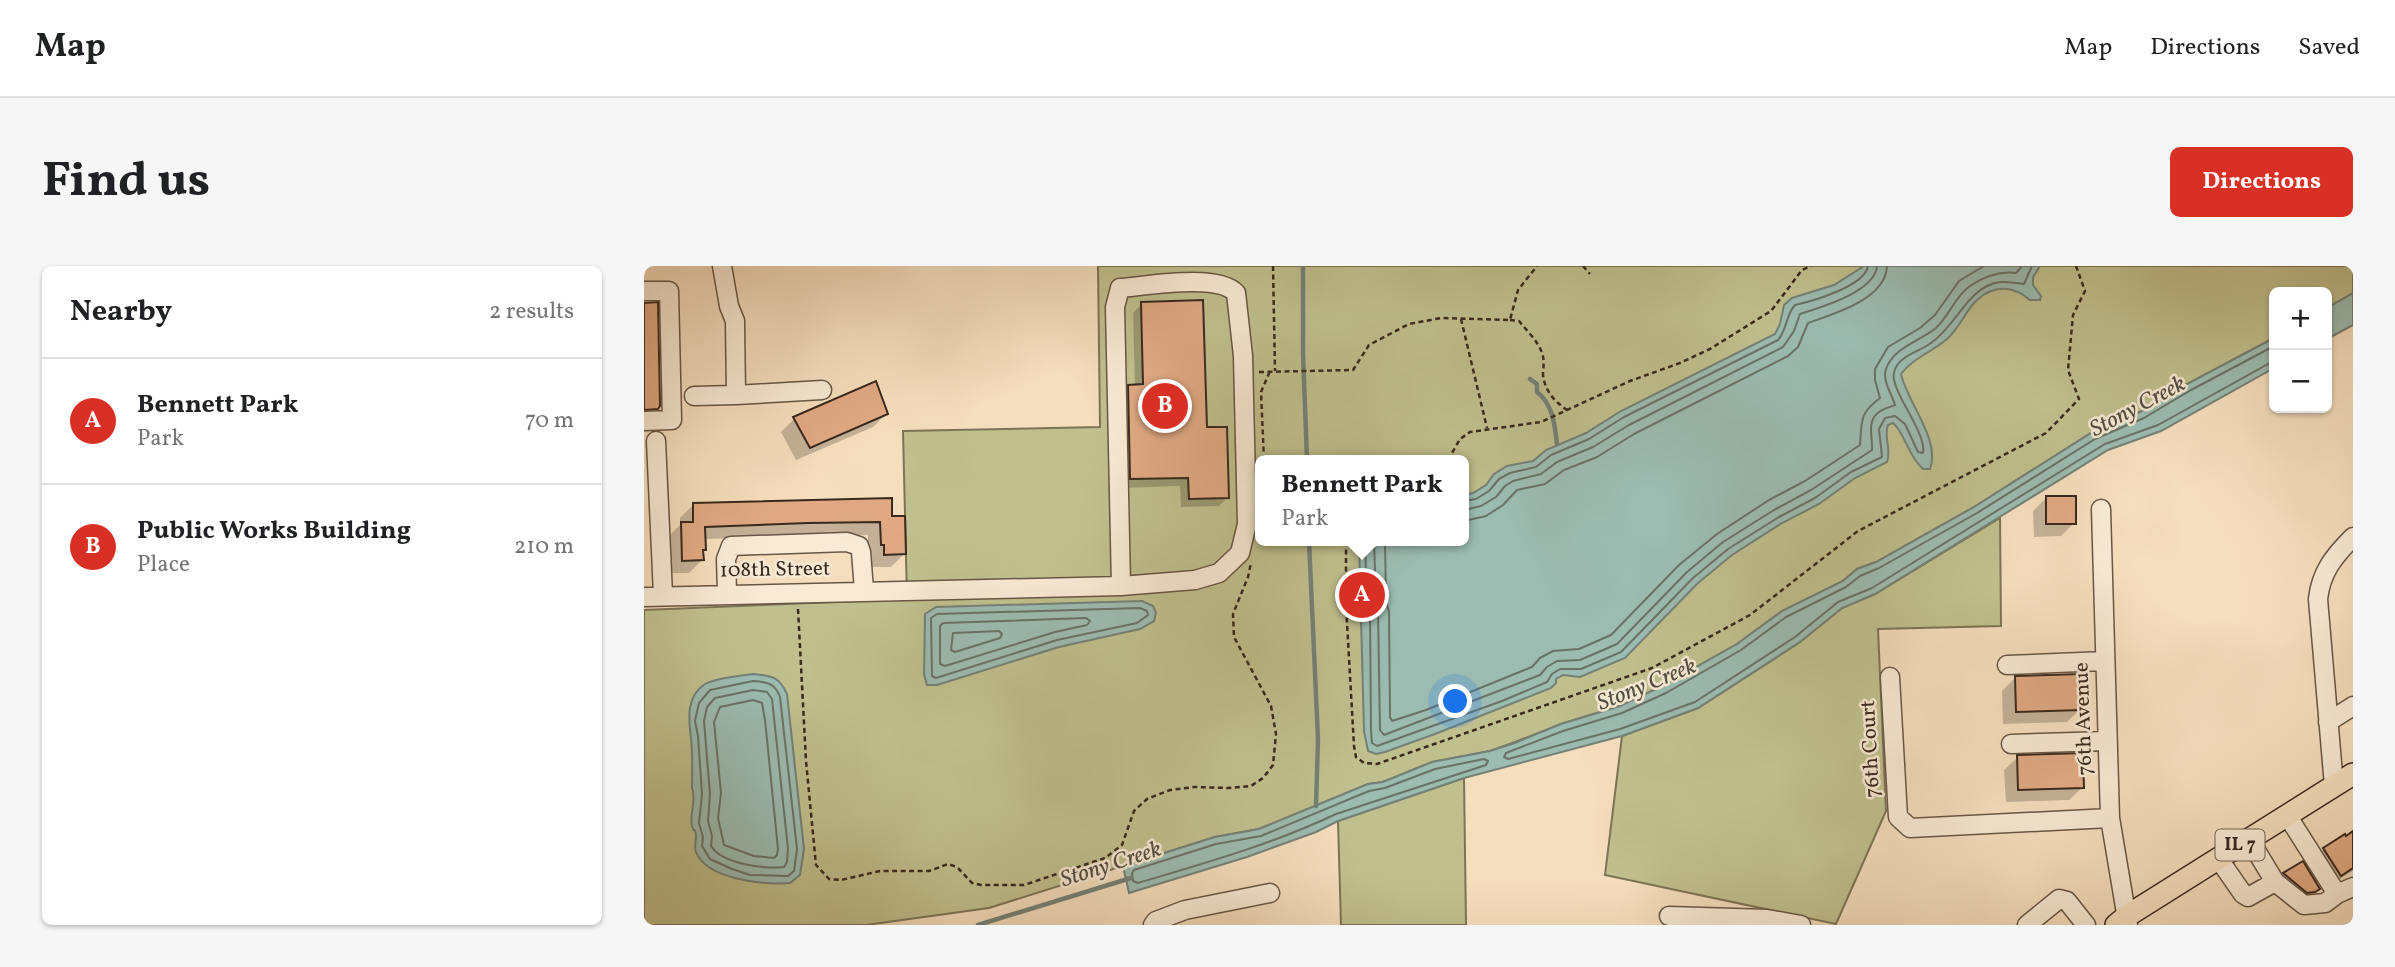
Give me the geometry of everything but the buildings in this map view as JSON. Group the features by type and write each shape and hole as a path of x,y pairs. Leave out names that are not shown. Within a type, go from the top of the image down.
{"main road":[{"name":"IL 7","path":"2124,922 2218,858 2353,774"}],"street":[{"path":"722,266 729,306 735,321 736,395"},
{"name":"108th Street","path":"644,597 1121,586 1195,580 1219,573 1240,553 1247,524 1243,356 1236,293 1216,283 1120,288 1115,307 1121,586"},
{"path":"644,291 669,291 672,420 644,421"},
{"path":"694,396 822,390"},
{"path":"656,441 663,595"},
{"name":"76th Avenue","path":"2101,509 2110,818 2124,922"},
{"path":"2334,786 2319,619 2319,586 2327,566 2353,537"},
{"path":"727,593 726,559 731,547 846,542 859,547 861,552 864,590"},
{"path":"2007,665 2105,661"},
{"name":"76th Court","path":"1890,677 1898,817 1910,828 2110,818"},
{"path":"2328,722 2353,706"},
{"path":"2011,744 2108,741"},
{"path":"2249,839 2275,882 2304,905 2325,903 2345,891 2287,815"},
{"path":"2218,858 2243,894 2248,897 2275,882"},
{"path":"1153,925 1156,921 1185,910 1269,893"},
{"path":"2027,925 2059,899 2067,901 2086,925"},
{"path":"1669,916 1767,919 1801,925"}],"path":[{"path":"1264,455 1261,392 1273,371 1273,266"},
{"path":"1510,320 1518,289 1537,266"},
{"path":"1583,266 1590,274"},
{"path":"1451,455 1460,439 1470,432 1541,422 1630,381 1710,349 1771,311 1802,270 1811,266"},
{"path":"1346,546 1346,605 1354,746 1356,757 1364,762 1377,764 1652,668 1750,615 1858,531 2046,433 2079,399 2068,370 2073,315 2085,291 2076,266"},
{"path":"1273,371 1353,370 1369,345 1409,324 1441,318 1519,321 1542,352 1543,375 1550,397 1565,411"},
{"path":"1461,319 1487,428"},
{"path":"797,592 806,761 816,865 829,878 841,880 880,872 929,871 948,864 957,867 972,883 995,886 1024,884 1105,858 1122,845 1134,811 1147,799 1170,790 1194,786 1251,786 1263,778 1273,765 1276,751 1271,706 1234,637 1233,614 1251,564"}],"green space":[{"path":"1098,266 2353,266 2353,293 2332,305 2332,287 2269,287 2269,341 2140,412 2091,433 1974,507 1876,562 1857,569 1843,581 1782,611 1737,644 1663,686 1620,706 1561,724 1490,751 1432,762 1383,782 1368,784 1259,829 1215,837 989,908 866,925 644,925 644,610 907,599 903,431 1100,427"},
{"path":"2000,518 2001,626 1878,629 1886,811 1836,924 1605,875 1622,736 1698,708 1800,642 1842,608 1875,594"},
{"path":"1464,778 1466,925 1341,925 1338,821"}],"water":[{"path":"1864,266 2040,266 2033,277 2033,285 2041,296 2040,300 2030,300 2011,290 1990,291 1973,304 1947,339 1901,374 1931,446 1930,469 1923,469 1918,464 1897,427 1893,423 1888,425 1887,462 1855,478 1819,504 1782,523 1732,555 1698,583 1625,658 1580,677 1563,675 1556,679 1551,688 1435,734 1385,752 1376,754 1368,751 1364,731 1359,546 1469,546 1469,494 1486,485 1494,474 1507,466 1533,461 1546,450 1586,433 1621,411 1775,334 1784,305 1792,298 1834,285"},
{"path":"2353,293 2353,325 2332,336 2332,305"},
{"path":"2269,341 2269,371 2161,431 2108,450 1875,594 1842,608 1800,642 1698,708 1622,736 1464,778 1338,821 1316,832 1247,857 1129,893 1123,866 1215,837 1259,829 1368,784 1383,782 1432,762 1490,751 1515,743 1561,724 1620,706 1662,686 1737,644 1782,611 1843,581 1857,569 1876,562 1974,507 2091,433 2140,412"},
{"path":"1142,601 1153,606 1156,613 1154,621 1140,629 1059,647 937,685 927,685 924,674 925,614 936,607"},
{"path":"753,674 774,678 787,694 804,849 800,875 790,883 766,883 724,875 702,861 695,850 696,833 691,821 694,798 689,717 691,702 705,684"}],"waterway":[{"path":"1303,266 1307,455"},
{"path":"1530,379 1537,384 1537,392 1550,409 1557,444"},
{"path":"1309,546 1318,739 1316,806"},
{"name":"Stony Creek","path":"978,925 1131,878"}],"place":[{"name":"Public Works Building","path":"1165,406"},
{"name":"Bennett Park","path":"1362,595"}]}
